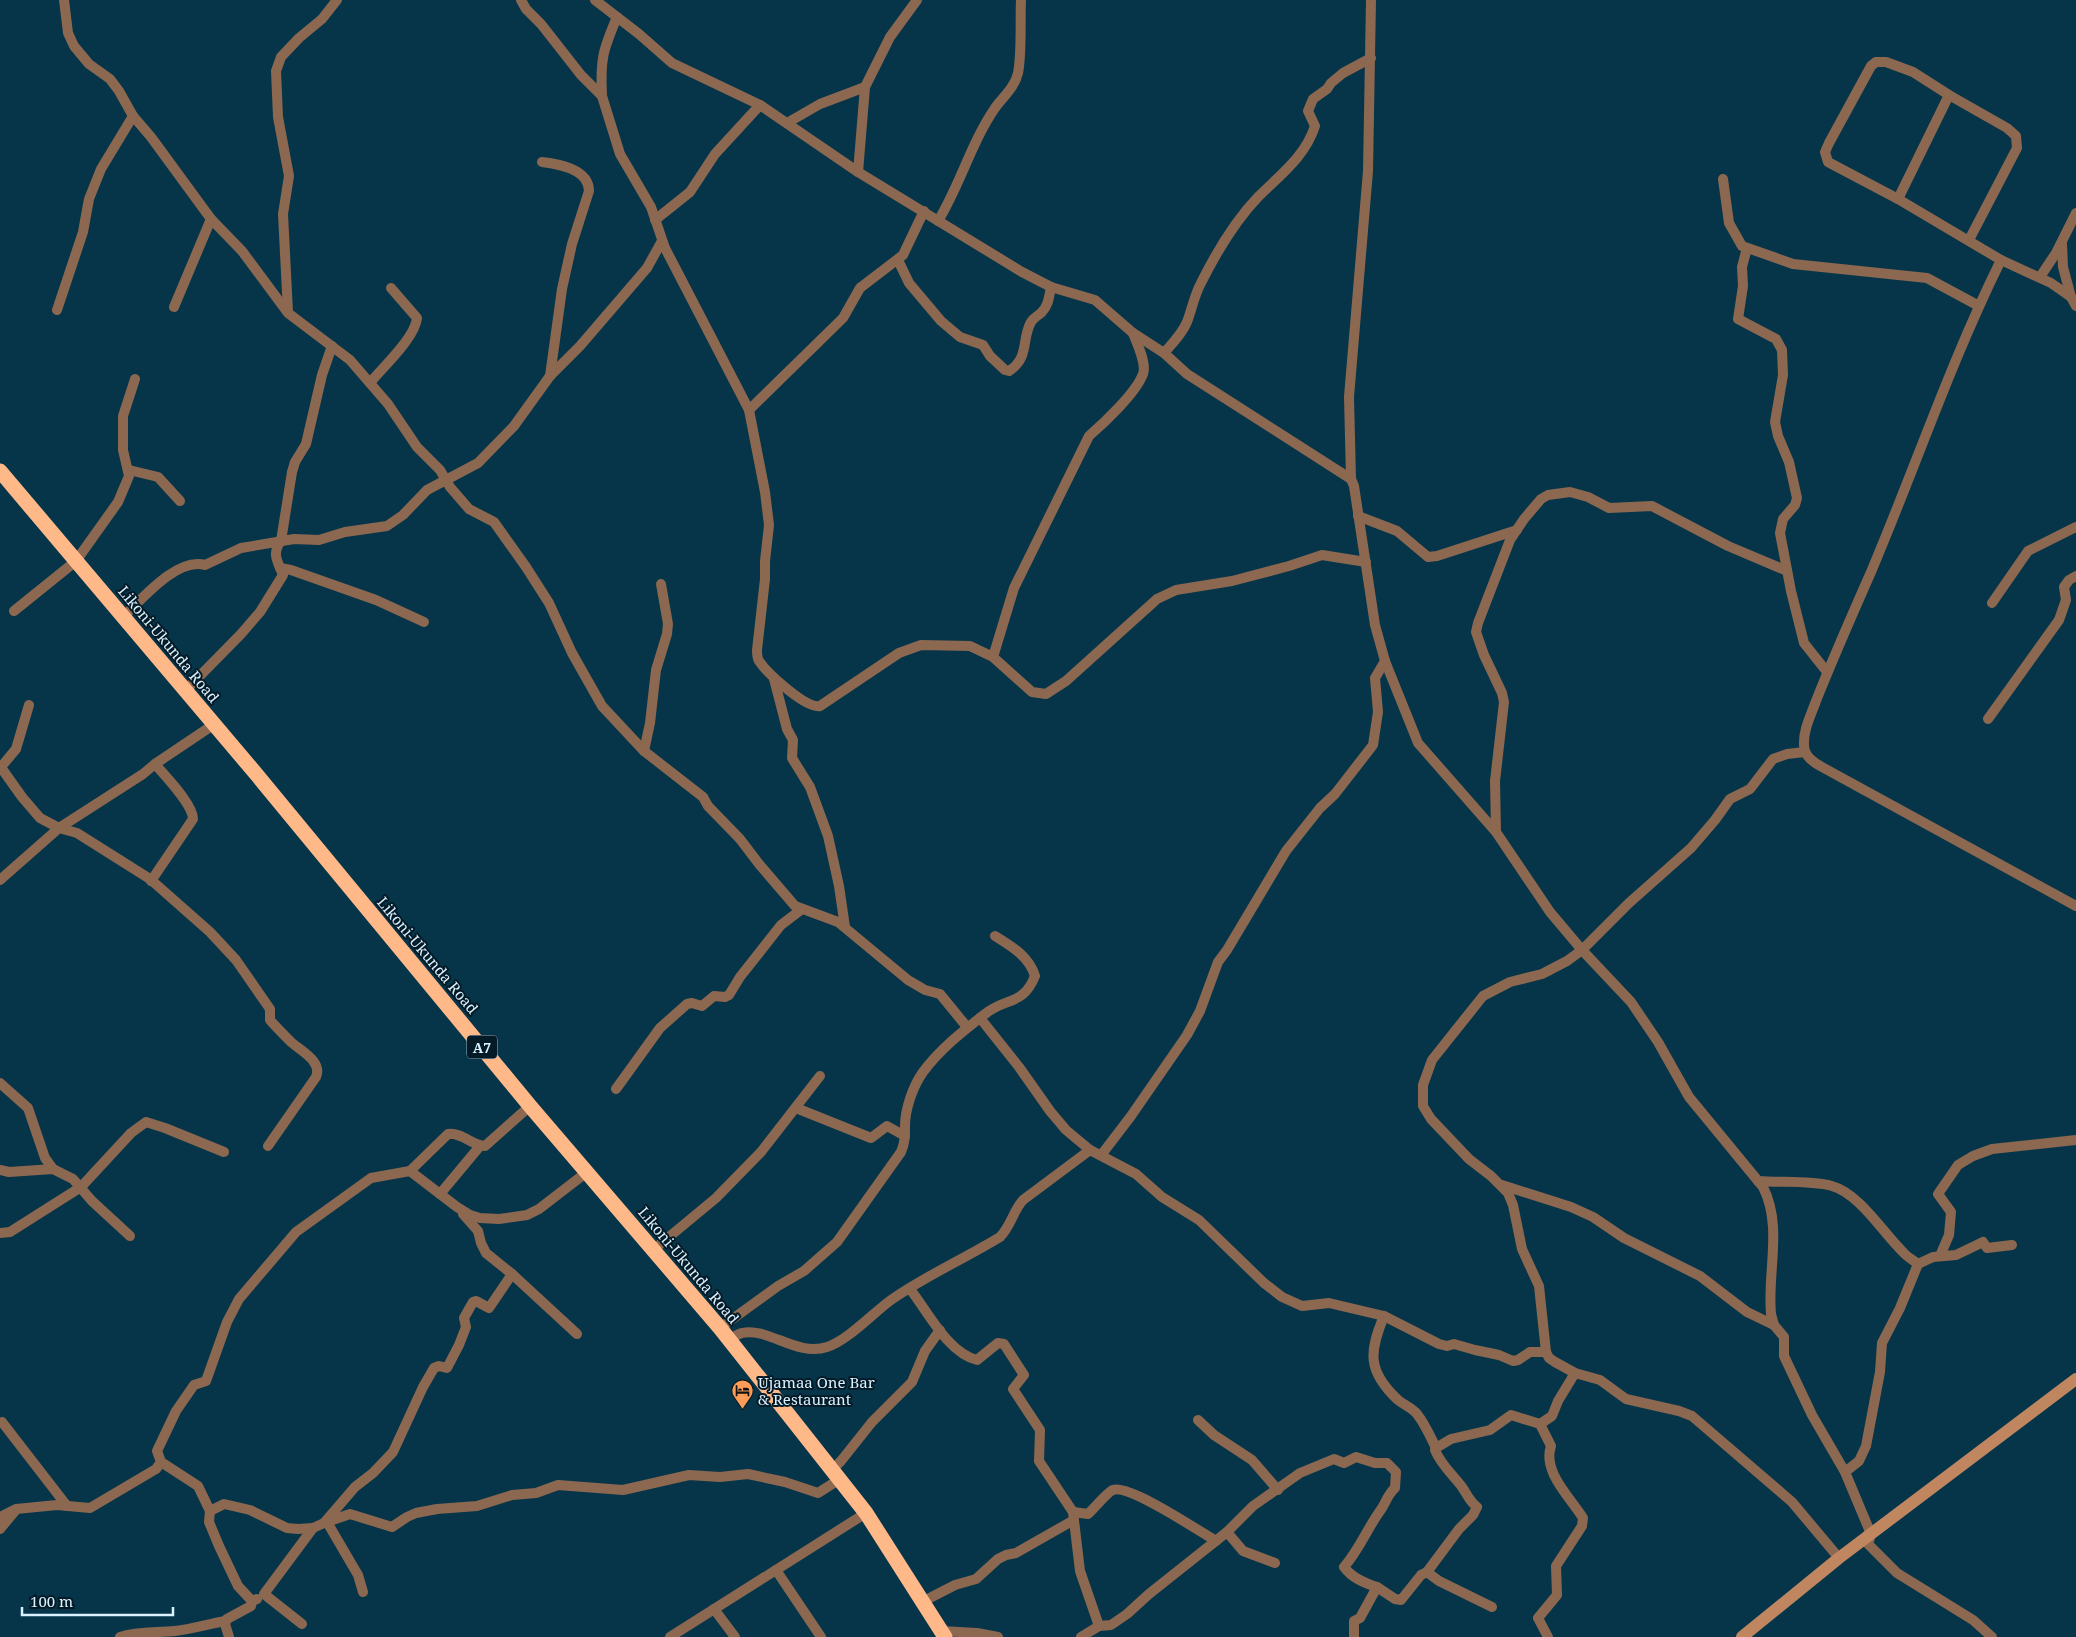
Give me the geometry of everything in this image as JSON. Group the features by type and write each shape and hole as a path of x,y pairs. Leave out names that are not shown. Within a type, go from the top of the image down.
{"highway":[{"name":"Likoni-Ukunda Road","path":"0,471 530,1106 652,1251 725,1334 866,1514 924,1601 943,1634"}],"street":[{"path":"64,0 68,33 74,46 89,64 110,80 133,116 151,137 211,219 242,251 288,313 350,360 388,404 412,440 440,470 469,509 494,522 549,603 572,653 602,706 644,751 702,797 708,806 740,839 790,901 802,909 831,919 845,927 908,980 925,990 940,994 968,1027"},
{"path":"288,313 283,214 289,176 278,117 276,71 281,58 299,38 322,19 337,0"},
{"path":"521,0 526,9 541,24 581,75 602,96"},
{"path":"595,0 672,63 760,105 858,172 1022,272 1051,287 1095,300 1133,333 1164,353 1188,374 1351,479"},
{"path":"858,172 865,87 890,38 917,0"},
{"path":"938,221 948,205 972,149 996,108 1010,92 1018,74 1020,0"},
{"path":"1371,0 1368,171 1349,397 1351,479 1354,486 1375,625 1385,660 1418,743 1496,832 1530,885 1582,950 1631,1002 1658,1042 1689,1097 1758,1181 1768,1198 1771,1211 1773,1251 1770,1314 1774,1325 1784,1337 1784,1356 1812,1414 1845,1472 1871,1534 1868,1544 1888,1566 1908,1581 1973,1620 1992,1637"},
{"path":"617,17 604,46 601,67 602,96 620,154 651,207 662,241 749,410 765,492 769,525 764,593 757,650 758,659 774,679 808,704 818,707 899,653 914,646 970,646 993,658 1032,692 1046,694 1066,680 1156,599 1165,594 1176,590 1232,582 1322,555 1366,562"},
{"path":"1164,353 1186,324 1192,301 1201,282 1238,221 1259,197 1295,162 1306,144 1315,126 1308,112 1313,99 1327,89 1343,72 1371,58"},
{"path":"1969,240 2017,148 2018,141 2013,132 2007,128 1913,72 1886,62 1876,62 1871,66 1829,142 1825,152 1828,162 1898,199 2001,260 2040,277 2074,302"},
{"path":"787,123 820,104 865,87"},
{"path":"1898,199 1949,95"},
{"path":"655,220 690,192 715,154 760,105"},
{"path":"57,310 83,232 89,199 101,169 133,116"},
{"path":"542,162 556,164 581,174 589,186 572,244 562,289 550,376"},
{"path":"1723,178 1729,223 1738,242 1748,248 1793,264 1927,278 1978,306"},
{"path":"749,410 843,318 860,288 898,260 908,248 924,211"},
{"path":"2040,277 2076,213"},
{"path":"174,307 211,219"},
{"path":"2062,240 2063,267 2074,302"},
{"path":"123,617 173,571 196,562 205,565 242,548 281,541 319,540 345,532 387,526 403,515 427,490 478,463 514,426 550,376 580,346 647,268 662,241"},
{"path":"1748,248 1742,267 1743,286 1738,319 1776,339 1782,350 1783,375 1775,422 1778,436 1789,462 1797,498 1795,505 1784,516 1780,527 1787,571 1804,643 1827,672"},
{"path":"898,260 909,283 941,321 960,337 983,344 990,356 1005,370 1009,371 1020,362 1029,326 1035,316 1046,307 1051,287"},
{"path":"2001,260 1978,306 1871,570 1827,672 1805,731 1804,744 1805,752 1812,760 1870,795 2076,906"},
{"path":"370,383 416,326 417,318 391,288"},
{"path":"993,658 1014,588 1089,436 1109,418 1143,374 1143,363 1133,333"},
{"path":"185,691 260,612 283,575 275,555 276,547 281,541 292,472 295,462 306,444 322,375 332,346"},
{"path":"14,611 76,561 118,502 130,476 123,450 123,416 135,379"},
{"path":"129,470 158,477 180,500"},
{"path":"1496,832 1495,781 1504,702 1476,632 1507,547 1540,499 1560,492 1570,492 1588,497 1608,508 1652,506 1728,546 1787,571"},
{"path":"1358,516 1397,531 1428,557 1437,556 1517,530"},
{"path":"1992,603 2028,551 2076,527"},
{"path":"280,568 292,570 376,600 424,622"},
{"path":"1988,719 2059,620 2066,600 2063,594 2064,587 2069,580 2076,576"},
{"path":"644,751 650,723 656,670 667,634 668,624 662,584"},
{"path":"1102,1154 1131,1116 1187,1035 1200,1011 1210,979 1218,962 1286,851 1373,745 1378,712 1374,678 1385,660"},
{"path":"774,679 787,729 793,740 792,758 810,787 828,836 840,892 845,927"},
{"path":"29,705 16,749 0,767 22,798 40,818 59,828 83,836 150,878 151,881 164,890 227,950 270,1009 270,1020 291,1042 307,1053 318,1069 316,1077 268,1146"},
{"path":"0,880 59,828 143,774 213,725"},
{"path":"1805,752 1787,754 1773,759 1750,788 1730,799 1715,820 1690,848 1629,903 1582,950 1552,970 1510,982 1483,996 1432,1060 1423,1085 1423,1106 1431,1120 1469,1159 1508,1194 1513,1205 1522,1249 1539,1286 1546,1352 1552,1360 1575,1373 1600,1380 1626,1399 1679,1410 1692,1416 1792,1502 1839,1558"},
{"path":"151,881 193,819 193,814 188,805 155,764"},
{"path":"616,1089 660,1028 687,1004 692,1003 702,1006 714,996 725,997 729,995 740,976 781,925 802,909"},
{"path":"725,1334 778,1286 804,1271 837,1242 898,1157 906,1136 906,1116 917,1082 933,1060 968,1027 991,1010 1023,996 1034,976 1032,968 1021,954 995,936"},
{"path":"980,1018 1019,1066 1050,1111 1066,1130 1090,1150 1102,1154 1136,1174 1162,1197 1199,1220 1264,1283 1282,1296 1302,1306 1329,1303 1384,1316 1439,1344 1448,1346 1454,1344 1499,1355 1513,1361 1530,1352 1546,1352"},
{"path":"652,1251 716,1198 761,1152 820,1076"},
{"path":"0,1083 28,1108 45,1158 53,1169 73,1179 92,1201 130,1236"},
{"path":"252,1601 238,1586 219,1546 209,1522 210,1511 198,1486 161,1462 157,1451 176,1411 194,1385 206,1381 227,1322 240,1298 296,1232 372,1178 410,1171 448,1134 455,1134 480,1146 486,1146 530,1106"},
{"path":"796,1108 871,1138 886,1126 906,1136"},
{"path":"0,1233 10,1232 81,1186 131,1134 146,1122 224,1152"},
{"path":"1940,1256 1949,1235 1951,1212 1938,1194 1958,1165 1973,1156 1992,1149 2076,1140"},
{"path":"440,1194 480,1146"},
{"path":"725,1334 750,1332 799,1347 820,1350 836,1343 892,1299 1000,1237 1007,1230 1018,1206 1023,1200 1090,1150"},
{"path":"0,1170 9,1172 53,1169"},
{"path":"410,1171 457,1207 477,1230 486,1254 512,1274 577,1334"},
{"path":"457,1207 480,1218 499,1219 527,1215 546,1205 587,1172"},
{"path":"1758,1181 1810,1182 1834,1187 1852,1198 1887,1232 1903,1252 1918,1264"},
{"path":"1499,1184 1554,1201 1593,1217 1624,1238 1700,1276 1747,1312 1774,1325"},
{"path":"1845,1472 1859,1461 1866,1446 1880,1372 1882,1343 1900,1308 1918,1264 1933,1257 1956,1255 1983,1242 1987,1248 2012,1245"},
{"path":"326,1522 355,1487 373,1473 393,1452 423,1387 434,1368 439,1366 447,1368 453,1359 466,1327 464,1318 473,1302 489,1308 512,1274"},
{"path":"910,1289 951,1344 965,1356 977,1360 998,1343 1007,1346 1024,1375 1013,1389 1040,1430 1039,1461 1074,1516 1080,1571 1099,1626"},
{"path":"1083,1637 1099,1626 1111,1625 1127,1614 1149,1594 1216,1541 1253,1506 1300,1473 1334,1459 1346,1463 1358,1458 1371,1463 1387,1463 1393,1466 1397,1476 1396,1488 1388,1494 1381,1510 1372,1520 1350,1560 1344,1567 1348,1573 1361,1582 1377,1587 1395,1599 1401,1600 1421,1575 1427,1572 1459,1529 1473,1515 1477,1507 1466,1496 1439,1459 1436,1448 1415,1412 1390,1392 1373,1366 1372,1351 1384,1316"},
{"path":"210,1511 224,1504 250,1510 288,1528 298,1529 313,1528 350,1514 392,1528 407,1517 416,1514 437,1509 477,1506 512,1495 536,1493 558,1484 623,1490 691,1475 720,1477 748,1474 785,1482 818,1493 836,1475 842,1461 872,1422 912,1382 926,1351 940,1330"},
{"path":"1540,1424 1552,1416 1575,1373"},
{"path":"1742,1637 1839,1558 2076,1379"},
{"path":"1436,1448 1451,1439 1490,1430 1511,1415 1540,1424 1551,1446 1549,1451 1550,1466 1554,1475 1583,1518 1582,1526 1556,1566 1557,1595 1538,1618 1548,1637"},
{"path":"1198,1420 1214,1435 1252,1460 1278,1490"},
{"path":"2,1422 67,1506"},
{"path":"0,1516 16,1510 57,1505 90,1508 153,1471 161,1462"},
{"path":"924,1601 955,1585 976,1579 1006,1555 1016,1554 1074,1516 1088,1514 1110,1492 1117,1489 1151,1502 1216,1541"},
{"path":"0,1529 16,1510"},
{"path":"670,1637 866,1514"},
{"path":"326,1522 358,1575 363,1592"},
{"path":"252,1601 261,1598 313,1528"},
{"path":"1226,1532 1243,1551 1275,1563"},
{"path":"776,1570 821,1637"},
{"path":"1427,1572 1439,1581 1492,1607"},
{"path":"1354,1637 1354,1621 1360,1618 1377,1587"},
{"path":"264,1594 302,1624"},
{"path":"120,1637 142,1632 186,1630 226,1621 229,1617 251,1606 252,1601"},
{"path":"714,1609 735,1637"},
{"path":"226,1621 229,1637"},
{"path":"943,1634 977,1633 998,1637"}],"place":[{"name":"Ujamaa One Bar & Restaurant","path":"742,1410"}]}
